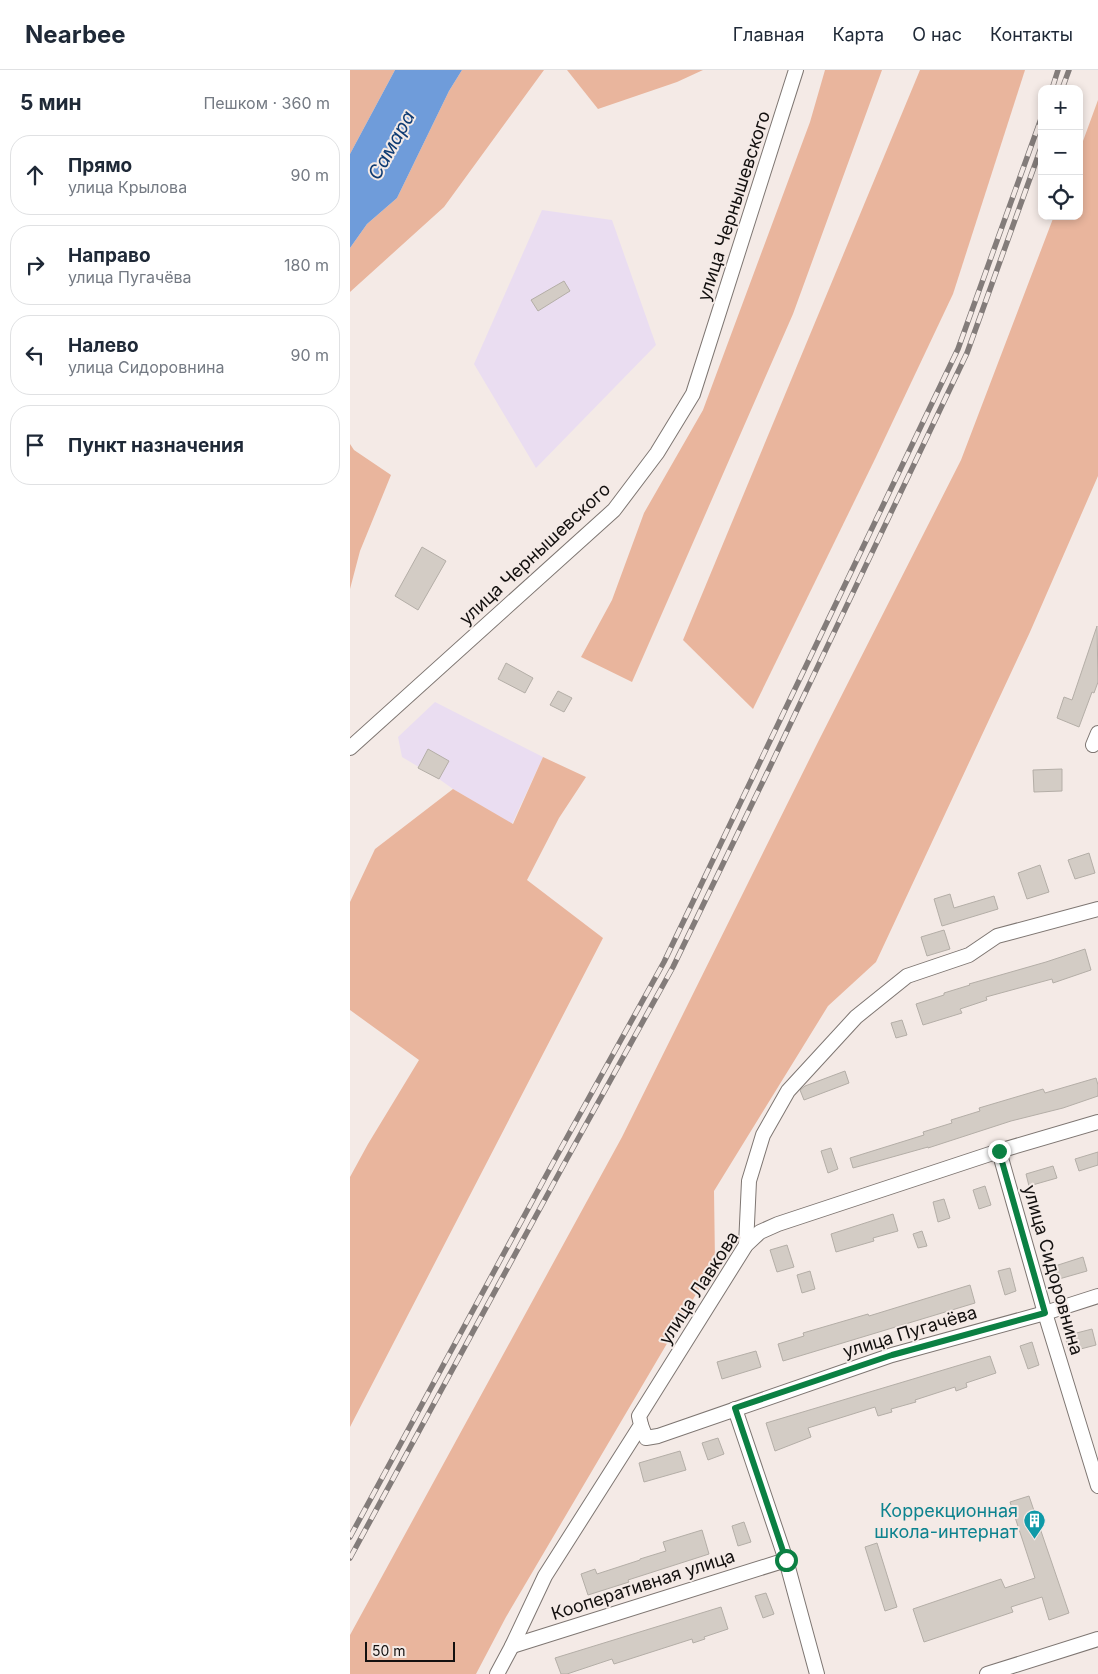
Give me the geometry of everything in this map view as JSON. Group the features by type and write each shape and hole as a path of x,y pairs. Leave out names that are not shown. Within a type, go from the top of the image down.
{"street":[{"name":"улица Чернышевского","path":"350,748 614,510 657,453 693,394 796,70"},
{"path":"746,1245 749,1181 763,1135 788,1091 856,1017 907,976 969,955 997,936 1098,909"},
{"name":"улица Лавкова","path":"496,1674 512,1646 545,1576 641,1425 639,1416 746,1245 760,1232 778,1224 999,1151 1098,1122"},
{"name":"улица Сидоровнина","path":"999,1151 1045,1313 1096,1467 1098,1486"},
{"name":"улица Пугачёва","path":"641,1425 646,1438 658,1436 892,1355 1045,1313 1098,1296"},
{"path":"735,1408 786,1560 817,1674"},
{"name":"Кооперативная улица","path":"512,1646 786,1560"},
{"path":"987,1674 1098,1638"}],"shaded area":[{"path":"350,70 395,70 350,154"},
{"path":"462,70 544,70 444,207 350,292 350,248 367,224 397,198 449,91"},
{"path":"567,70 703,70 677,82 598,109"},
{"path":"825,70 882,70 793,314 632,682 581,657 612,600 644,513 703,410 810,122"},
{"path":"920,70 1025,70 953,294 753,709 683,640"},
{"path":"1098,100 1098,476 1030,632 876,962 828,1006 714,1191 715,1262 506,1617 476,1674 350,1674 350,1635 622,1137 819,740 961,460 1052,220 1083,220 1083,141"},
{"path":"542,210 612,220 656,345 536,468 474,364"},
{"path":"350,444 354,450 391,475 360,551 350,589"},
{"path":"435,702 543,757 512,824 402,757 398,737"},
{"path":"543,757 586,777 559,818 527,880 603,938 350,1427 350,1177 419,1060 350,1010 350,902 375,849 453,789 513,824"}],"water":[{"name":"Самара","path":"395,70 462,70 449,91 397,198 367,224 350,248 350,154"}],"building":[{"path":"564,281 570,291 538,311 531,300"},
{"path":"422,547 446,561 418,610 395,596"},
{"path":"1097,626 1098,682 1094,693 1092,692 1079,727 1057,718 1064,697 1072,700"},
{"path":"506,663 533,678 525,693 498,679"},
{"path":"558,691 572,698 564,712 550,705"},
{"path":"428,749 449,761 439,779 418,768"},
{"path":"1062,769 1062,791 1034,792 1033,770"},
{"path":"1089,853 1095,873 1075,879 1068,860"},
{"path":"1040,865 1049,892 1027,899 1018,873"},
{"path":"950,894 954,908 994,896 998,909 942,926 934,899"},
{"path":"944,930 950,949 927,956 921,937"},
{"path":"1085,949 1091,970 1053,983 1052,979 986,997 987,1000 960,1009 962,1013 923,1025 916,1004 969,984"},
{"path":"902,1020 907,1035 896,1038 891,1023"},
{"path":"845,1071 849,1083 804,1100 800,1090 805,1086"},
{"path":"1096,1078 1098,1096 1063,1108 1011,1121 928,1148 853,1168 850,1158 924,1135 923,1132 952,1123 951,1120 980,1111 979,1108 1043,1089 1045,1093"},
{"path":"831,1148 838,1169 828,1173 821,1151"},
{"path":"1098,1152 1098,1165 1079,1171 1075,1159"},
{"path":"1053,1166 1057,1178 1029,1186 1026,1174"},
{"path":"985,1186 991,1205 979,1209 973,1190"},
{"path":"944,1199 950,1218 938,1222 933,1202"},
{"path":"893,1214 898,1231 873,1238 874,1241 836,1252 831,1234"},
{"path":"922,1231 927,1246 918,1248 913,1234"},
{"path":"787,1245 794,1267 777,1272 770,1250"},
{"path":"1083,1257 1087,1271 1059,1279 1055,1266"},
{"path":"1010,1268 1016,1291 1005,1295 998,1271"},
{"path":"810,1271 815,1289 802,1293 797,1275"},
{"path":"970,1285 975,1303 783,1361 778,1344 804,1336 803,1333 868,1314 869,1316"},
{"path":"1092,1329 1096,1345 1069,1352 1065,1336"},
{"path":"1032,1342 1039,1365 1028,1369 1020,1346"},
{"path":"756,1351 761,1367 722,1379 717,1362"},
{"path":"990,1356 996,1373 966,1383 967,1387 956,1391 955,1387 915,1400 916,1402 891,1409 892,1412 878,1416 875,1407 808,1428 811,1437 775,1451 766,1423"},
{"path":"718,1438 724,1454 708,1460 702,1443"},
{"path":"680,1451 686,1470 644,1482 639,1463"},
{"name":"Коррекционная школа-интернат","path":"1029,1496 1069,1613 1049,1620 1042,1597 1011,1607 1013,1612 924,1642 913,1609 1001,1579 1005,1588 1035,1578 1010,1502"},
{"path":"744,1522 751,1542 738,1546 732,1526"},
{"path":"702,1530 709,1554 588,1595 581,1574 595,1569 597,1574 666,1551 663,1542"},
{"path":"877,1543 897,1607 885,1611 865,1547"},
{"path":"766,1593 774,1614 763,1618 755,1596"},
{"path":"721,1607 728,1629 693,1643 692,1639 614,1664 612,1659 567,1674 561,1674 555,1658"}],"railway":[{"path":"1053,85 1058,70"},
{"path":"1063,85 1069,70"},
{"path":"350,1537 664,962 958,349 1038,127"},
{"path":"350,1558 673,967 967,353 1038,156"}],"place":[{"name":"Коррекционная школа-интернат","path":"1034,1540"}],"route":[{"path":"786,1560 735,1408 892,1355 1045,1313 999,1151"}]}
